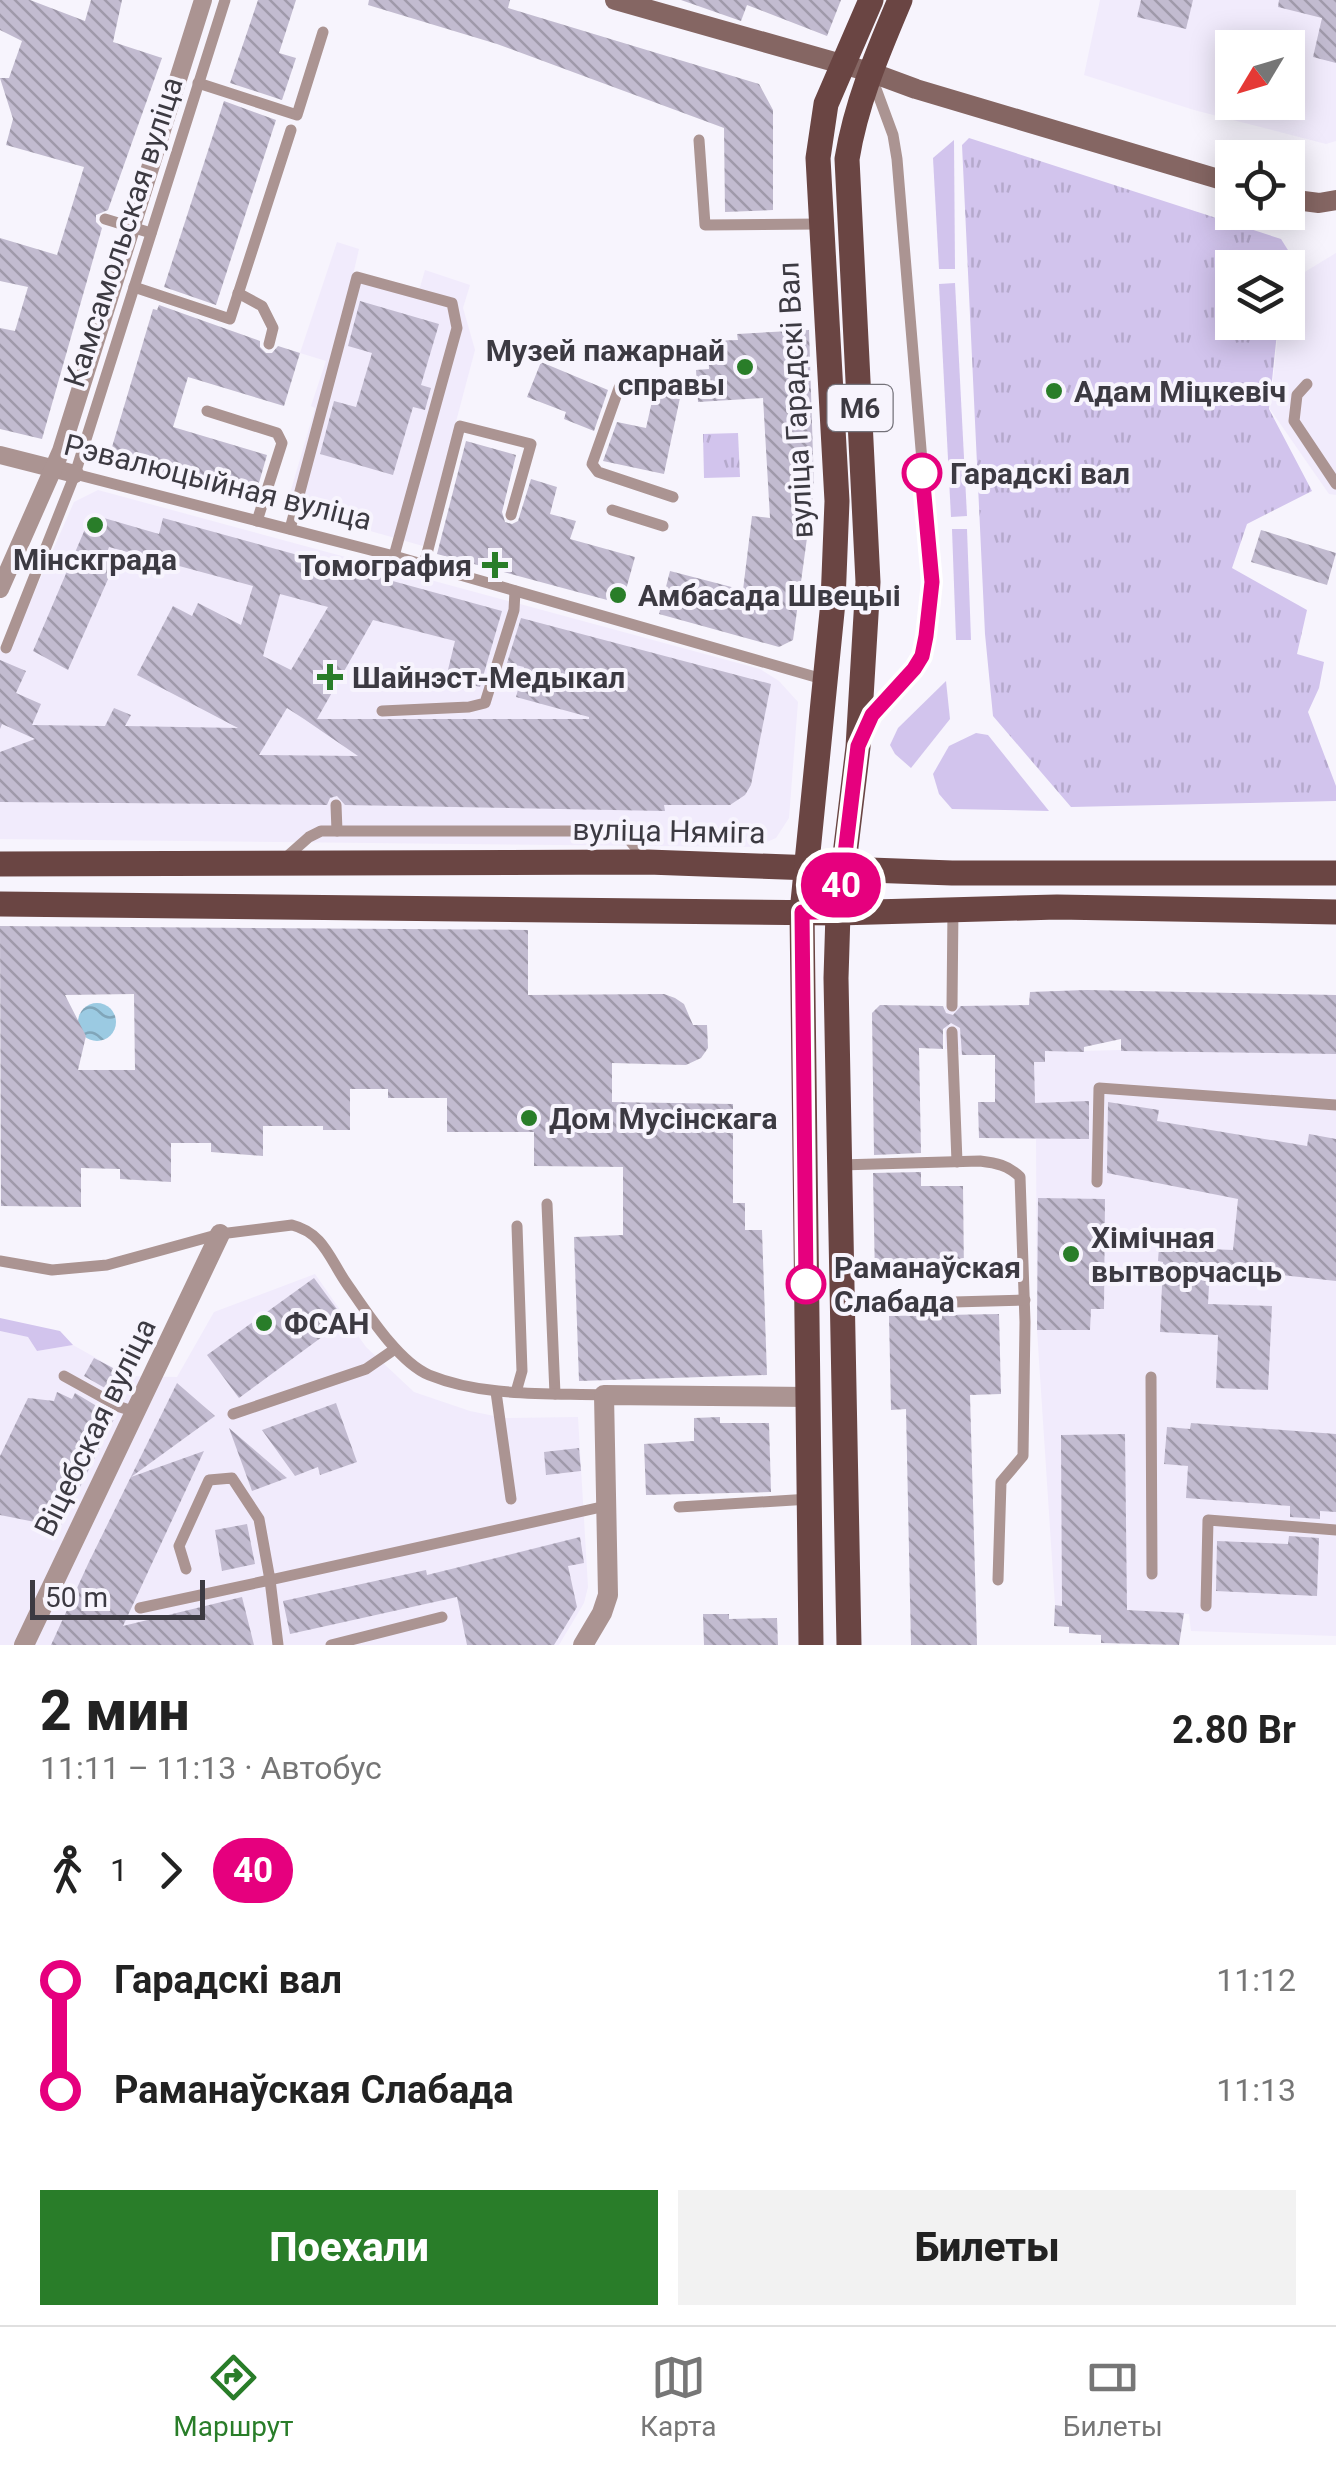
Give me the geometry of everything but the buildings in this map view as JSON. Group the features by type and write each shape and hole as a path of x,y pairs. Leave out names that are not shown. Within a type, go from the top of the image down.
{"main road":[{"path":"614,0 870,72 1215,179"},
{"name":"вуліца Гарадскі Вал","path":"805,866 834,602 837,502 819,224 819,135 826,104 871,0"},
{"name":"М6","path":"850,1645 838,912 858,746 868,582 847,159 870,72 900,0"},
{"path":"1305,201 1336,200"},
{"name":"вуліца Няміга","path":"0,864 648,862 952,872 1336,874"},
{"name":"М6","path":"805,866 802,912 812,1645"},
{"path":"0,904 802,912 952,908 1336,912"}],"street":[{"name":"Камсамольская вуліца","path":"0,589 54,468 202,0"},
{"name":"Рэвалюцыйная вуліца","path":"0,455 75,474"},
{"name":"Віцебская вуліца","path":"24,1645 220,1234"},
{"path":"583,1645 608,1595 604,1395 808,1397"}],"lane":[{"name":"Камсамольская вуліца","path":"6,648 75,474 225,0"},
{"path":"198,84 297,115 323,32"},
{"path":"858,746 872,715 922,656 932,582 897,160 893,135 870,72"},
{"path":"134,287 230,319 292,130"},
{"path":"699,140 705,225 819,224"},
{"path":"105,219 151,233"},
{"path":"290,529 356,277 452,304 458,328 394,556"},
{"path":"238,294 262,306 273,328 269,344"},
{"path":"1308,384 1297,394 1292,409 1294,421 1336,484"},
{"path":"619,388 592,464 598,472 672,497"},
{"path":"207,411 277,433 282,443 257,521"},
{"path":"424,565 460,426 531,444 510,514"},
{"name":"Рэвалюцыйная вуліца","path":"75,474 394,556 826,680"},
{"path":"612,510 663,526"},
{"path":"382,711 485,702 515,607 515,591"},
{"path":"336,805 337,831"},
{"path":"281,862 321,831 622,831 648,862"},
{"path":"952,908 952,1006"},
{"path":"952,1032 957,1162"},
{"path":"1096,1182 1099,1088 1336,1105"},
{"path":"840,1165 997,1163 1011,1168 1020,1177 1025,1300 1023,1456 1001,1482 998,1580"},
{"path":"547,1204 555,1394"},
{"path":"0,1261 52,1270 107,1265 220,1234 282,1226 303,1228 322,1241 345,1282 395,1348 426,1374 496,1392 604,1395"},
{"path":"516,1392 522,1370 517,1226"},
{"path":"843,1305 1025,1300"},
{"path":"233,1414 366,1370 395,1348"},
{"path":"64,1376 136,1412"},
{"path":"1151,1378 1152,1574"},
{"path":"496,1392 511,1499"},
{"path":"186,1569 179,1546 210,1480 232,1478 259,1519 278,1645"},
{"path":"679,1507 810,1498"},
{"path":"140,1608 606,1506"},
{"path":"1206,1606 1208,1520 1336,1530"},
{"path":"331,1645 442,1618"}],"shaded area":[{"path":"1100,0 1336,0 1336,141 1326,144 1233,120 1305,120 1305,30 1215,30 1215,115 1084,75"},
{"path":"337,242 359,249 353,275 418,294 425,270 470,285 463,308 475,350 423,546 286,507 326,361 300,353"},
{"path":"1336,253 1336,495 1329,494 1270,409 1277,340 1305,340 1305,272"},
{"path":"98,490 760,669 779,681 798,702 789,818 776,838 756,847 0,839 0,649 8,652 74,502"},
{"path":"1082,990 1084,1051 1121,1050 1121,992 1336,995 1336,1636 1191,1631 1189,1614 1055,1605 1037,1330 1036,1139 979,1138 978,1102 996,1102 995,1055 959,1055 959,1049 945,1049 945,1006 1029,1005 1030,992"},
{"path":"315,1274 366,1347 414,1392 504,1418 578,1417 588,1587 584,1603 559,1645 0,1645 0,1331 28,1337 37,1351 73,1345 128,1376 177,1377 214,1312"}],"green space":[{"path":"969,138 1215,218 1215,230 1253,230 1281,239 1288,250 1215,250 1215,340 1276,340 1269,409 1312,491 1247,524 1232,568 1307,610 1297,654 1324,662 1319,688 1308,712 1336,786 1336,801 1071,807 993,716 985,634 962,145"},
{"path":"954,140 955,269 939,269 933,158"},
{"path":"955,283 967,516 951,517 939,284"},
{"path":"738,433 740,477 704,478 703,434"},
{"path":"952,529 967,529 971,640 956,640"},
{"path":"946,681 950,719 911,768 890,745 898,728"},
{"path":"976,733 988,735 1049,811 952,809 939,794 933,774 949,746"},
{"path":"0,1318 60,1331 73,1345 37,1351 28,1337 0,1331"}],"water":[{"path":"97,1003 110,1009 116,1022 110,1035 97,1041 84,1035 78,1022 84,1009"}],"bus line":[{"name":"40","path":"806,1284 802,912 838,912 858,746 872,715 922,656 932,582 922,473"}],"place":[{"name":"Музей пажарнай справы","path":"745,367"},
{"name":"Адам Міцкевіч","path":"1054,391"},
{"name":"Гарадскі вал","path":"922,473"},
{"name":"Мінскграда","path":"95,525"},
{"name":"Томография","path":"495,565"},
{"name":"Амбасада Швецыі","path":"618,595"},
{"name":"Шайнэст-Медыкал","path":"330,677"},
{"name":"Дом Мусінскага","path":"529,1118"},
{"name":"Хімічная вытворчасць","path":"1071,1254"},
{"name":"Раманаўская Слабада","path":"806,1284"},
{"name":"ФСАН","path":"264,1323"}]}
